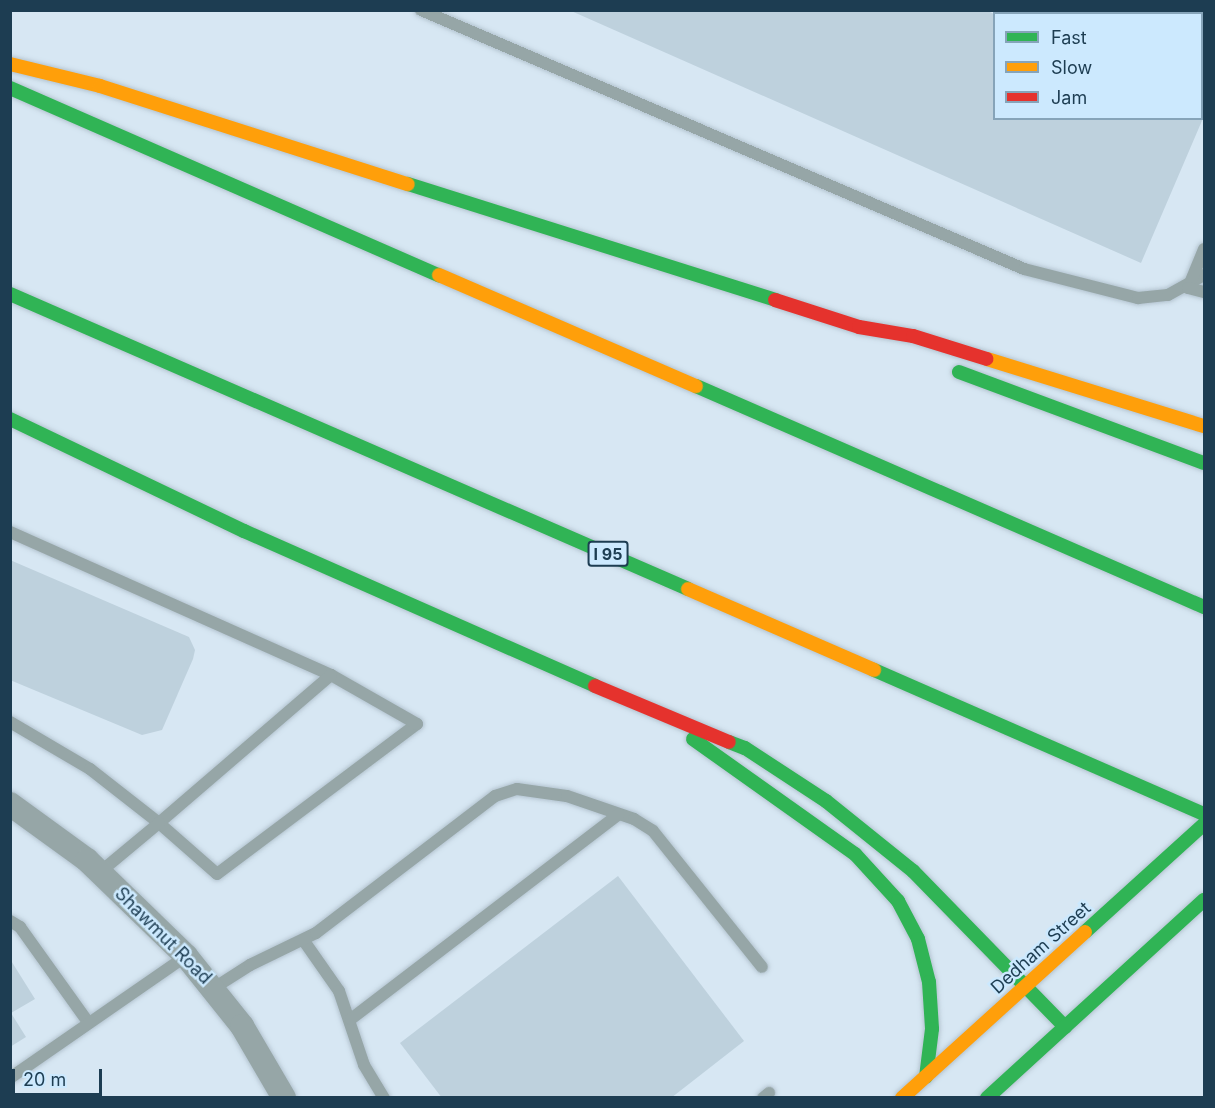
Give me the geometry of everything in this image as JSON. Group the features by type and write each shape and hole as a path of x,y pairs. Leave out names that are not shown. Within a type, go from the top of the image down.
{"main road":[{"path":"10,64 100,86 859,327 913,336 1204,426"},
{"path":"10,88 1204,607"},
{"name":"I 95","path":"10,294 1204,814"},
{"path":"859,327 900,348"},
{"path":"943,366 1204,463"},
{"path":"10,419 244,531 668,719 745,748 826,801 913,871 1027,985 1065,1027"},
{"path":"668,719 732,770 846,846 898,901 918,939 929,982 932,1029 926,1077"},
{"name":"Dedham Street","path":"902,1098 1204,824"},
{"path":"987,1098 1204,900"}],"street":[{"name":"Shawmut Road","path":"10,804 99,873 186,956 214,988 256,1047 284,1098"}],"lane":[{"path":"421,10 1024,269 1138,298 1168,295 1188,288 1204,275"},
{"path":"1188,288 1204,249"},
{"path":"1188,288 1204,292"},
{"path":"10,532 331,675 417,724 217,874 159,822 90,769 10,722"},
{"path":"99,873 331,675"},
{"path":"214,988 250,965 303,940 506,791 551,793 619,814 643,824 662,840 762,967"},
{"path":"351,1019 619,814"},
{"path":"10,921 20,927 88,1022"},
{"path":"303,940 339,990 351,1019 364,1065 384,1098"},
{"path":"10,1078 186,956"}],"building":[{"path":"569,10 986,10 993,14 993,120 1202,120 1141,263"},
{"path":"10,560 189,637 195,650 193,659 162,730 142,735 10,680"},
{"path":"618,876 744,1041 671,1098 442,1098 400,1043"},
{"path":"10,959 35,999 11,1013 26,1037 10,1047"}],"traffic: fast":[{"path":"10,88 439,275"},
{"path":"408,184 775,300"},
{"path":"10,294 688,589"},
{"path":"959,372 1204,463"},
{"path":"696,386 1204,607"},
{"path":"10,419 244,531 595,686"},
{"path":"874,670 1204,814"},
{"path":"693,739 855,854 898,901 918,939 929,982 932,1029 926,1077"},
{"path":"729,742 745,748 826,801 913,871 1065,1027"},
{"path":"1085,932 1204,824"},
{"path":"987,1098 1204,900"}],"traffic: slow":[{"path":"10,64 100,86 408,184"},
{"path":"439,275 696,386"},
{"path":"987,359 1204,426"},
{"path":"688,589 874,670"},
{"path":"902,1098 1085,932"}],"traffic: jam":[{"path":"775,300 859,327 913,336 987,359"},
{"path":"595,686 729,742"}]}
